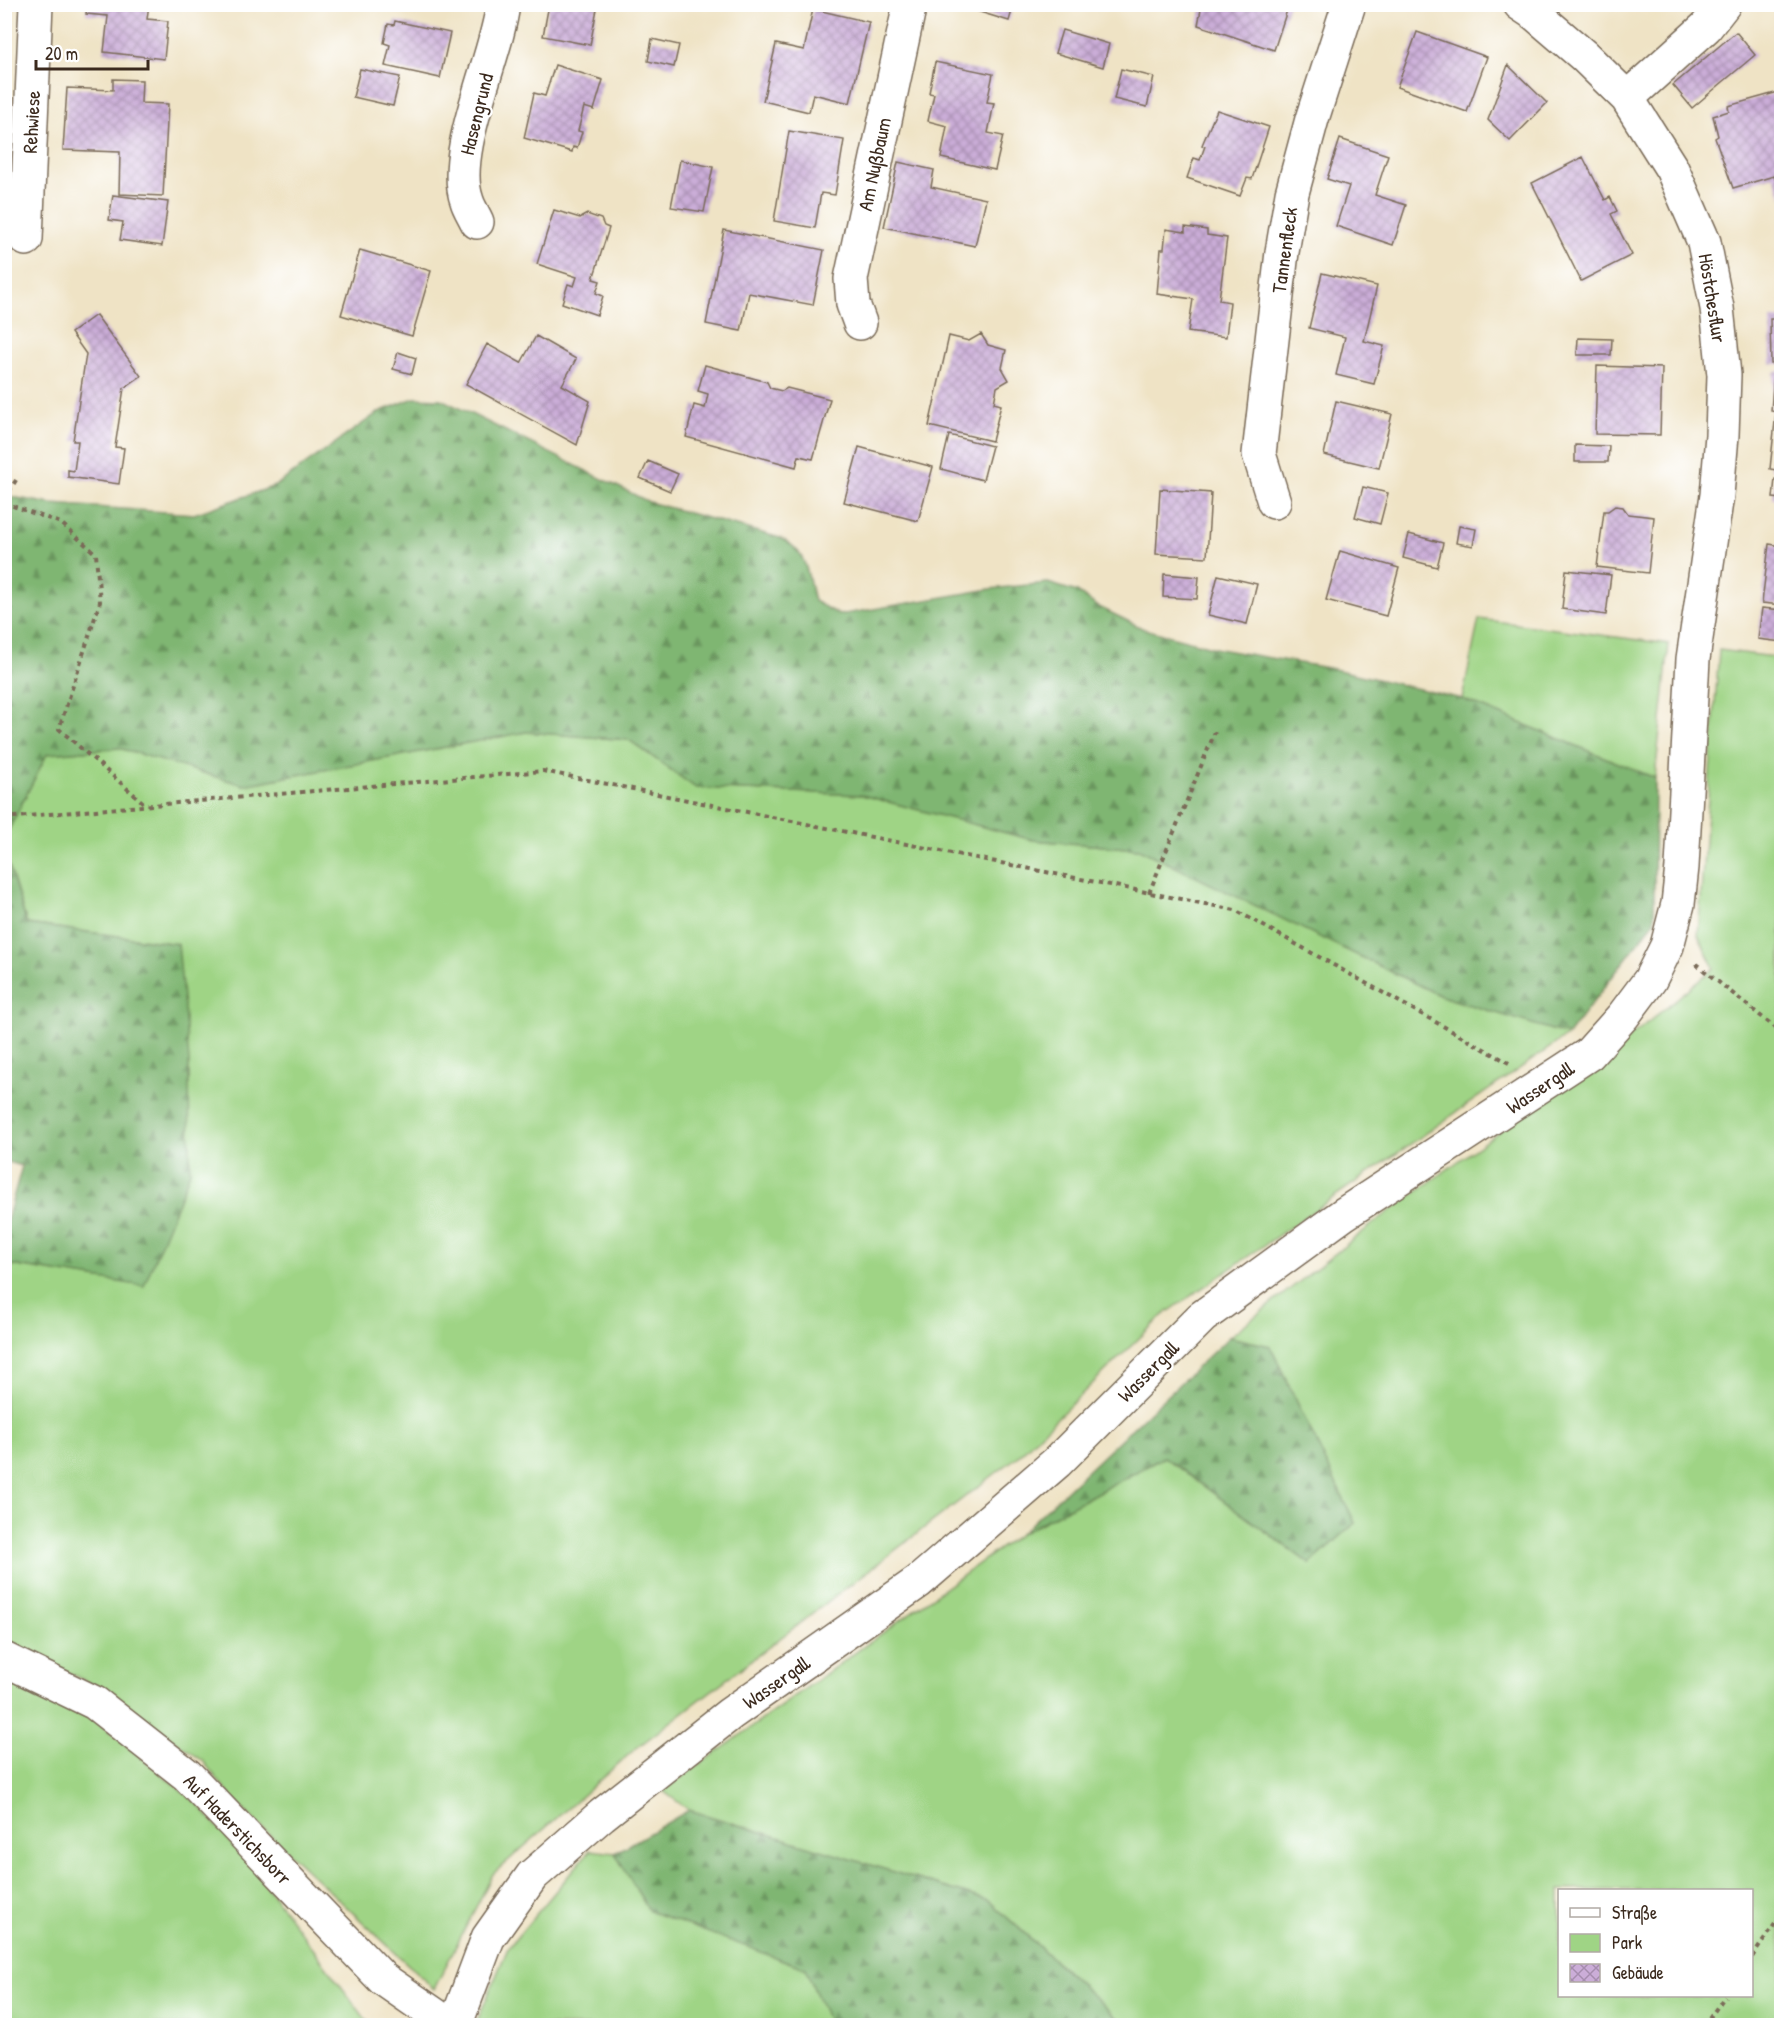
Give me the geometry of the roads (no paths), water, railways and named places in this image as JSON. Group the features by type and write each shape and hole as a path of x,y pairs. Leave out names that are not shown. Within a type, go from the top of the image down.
{"street":[{"name":"Rehwiese","path":"26,239 36,4"},
{"name":"Hasengrund","path":"477,222 466,199 463,171 467,144 503,4"},
{"name":"Am Nußbaum","path":"860,323 853,304 850,279 910,4"},
{"name":"Tannenfleck","path":"1274,502 1259,454 1282,252 1292,193 1312,119 1349,4"},
{"name":"Höstchesflur","path":"1520,4 1584,56 1627,98 1672,169 1704,242 1717,308 1724,375 1717,495 1693,659"},
{"path":"1627,98 1706,27 1724,4"},
{"name":"Wassergall","path":"453,2025 488,1938 532,1876 593,1822 730,1714 918,1582 1058,1462 1202,1317 1344,1214 1588,1054 1623,1016 1650,980 1667,946 1678,904 1693,659"},
{"name":"Auf Haderstichsborr","path":"4,1659 95,1703 187,1774 383,1979 453,2025"}]}
